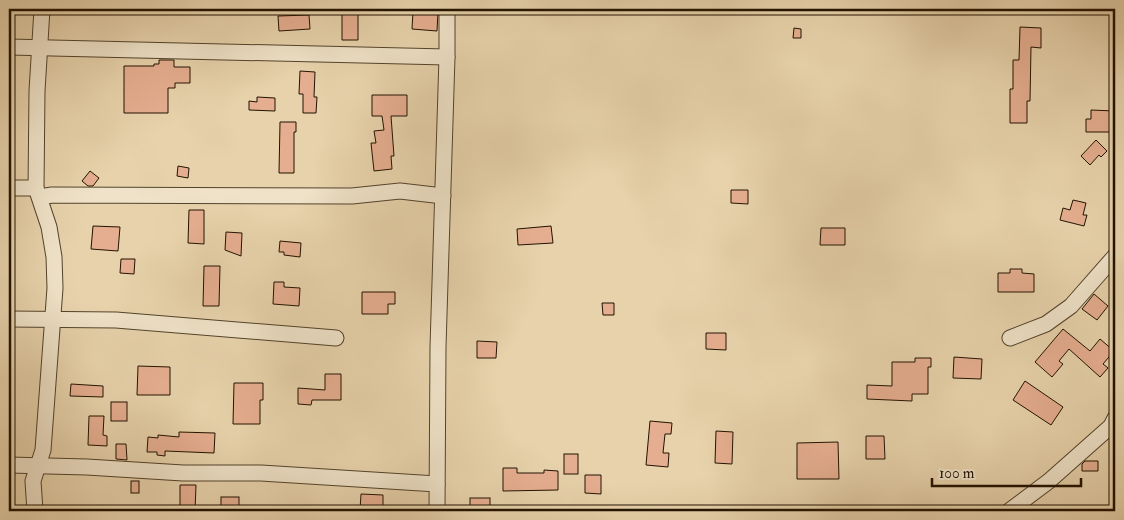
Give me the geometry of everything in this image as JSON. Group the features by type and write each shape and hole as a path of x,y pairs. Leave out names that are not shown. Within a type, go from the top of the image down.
{"street":[{"path":"34,511 33,481 43,450 55,288 54,257 49,227 38,193 39,48 42,9"},
{"path":"437,511 438,347 447,9"},
{"path":"9,47 192,50 447,58"},
{"path":"9,188 52,195 352,196 400,191 443,196"},
{"path":"1010,338 1046,324 1071,306 1115,256"},
{"path":"9,319 125,321 336,338"},
{"path":"1009,511 1049,481 1114,424"},
{"path":"9,465 183,473 261,473 437,484"}],"building":[{"path":"413,11 438,12 437,31 412,29"},
{"path":"342,13 358,14 358,40 342,40"},
{"path":"309,15 310,29 279,31 278,16"},
{"path":"1020,27 1041,28 1041,48 1031,47 1030,101 1027,101 1027,123 1010,123 1010,89 1013,89 1013,60 1019,60"},
{"path":"794,28 801,29 801,38 793,38"},
{"path":"159,60 174,60 174,67 190,67 190,83 175,83 175,88 168,88 168,113 124,113 124,66 154,66 154,64 159,64"},
{"path":"300,71 315,72 314,97 317,97 316,113 303,113 303,94 299,94"},
{"path":"372,95 407,95 407,116 391,116 394,156 391,156 392,169 374,171 371,143 376,143 374,131 384,130 382,116 372,116"},
{"path":"257,97 275,98 275,111 249,110 249,101 257,102"},
{"path":"1091,110 1115,111 1115,132 1086,132 1086,119 1091,119"},
{"path":"280,122 296,122 296,132 294,132 294,173 279,173"},
{"path":"1096,140 1107,151 1101,157 1099,155 1090,165 1081,156"},
{"path":"178,166 189,168 188,178 177,176"},
{"path":"90,171 99,178 93,186 88,186 82,181"},
{"path":"731,190 748,190 748,204 731,203"},
{"path":"1073,200 1086,203 1083,215 1087,215 1084,226 1060,220 1063,208 1070,210"},
{"path":"189,210 204,210 204,244 188,243"},
{"path":"93,226 120,227 118,251 91,249"},
{"path":"551,226 553,243 518,245 517,229"},
{"path":"821,228 845,228 845,245 820,245"},
{"path":"226,232 242,233 241,256 225,250"},
{"path":"280,241 301,243 300,257 284,255 284,252 279,252"},
{"path":"121,259 135,259 134,274 120,273"},
{"path":"204,266 220,266 219,306 203,306"},
{"path":"1010,269 1022,269 1022,273 1034,274 1034,292 998,292 998,273 1010,273"},
{"path":"274,282 284,282 284,287 300,288 299,306 273,304"},
{"path":"362,292 395,292 395,304 388,304 388,314 362,314"},
{"path":"1094,294 1108,306 1097,320 1082,309"},
{"path":"602,303 614,303 614,315 603,315"},
{"path":"1063,329 1090,351 1100,339 1114,351 1103,364 1108,368 1100,377 1069,349 1059,361 1063,364 1052,377 1035,362"},
{"path":"706,333 726,333 726,350 706,349"},
{"path":"477,341 497,342 496,358 477,358"},
{"path":"954,357 982,359 981,379 953,378"},
{"path":"915,358 931,358 931,367 928,367 928,394 912,394 912,401 867,399 867,385 892,386 892,362 915,362"},
{"path":"138,366 170,367 170,395 137,395"},
{"path":"325,374 341,374 341,400 312,400 311,405 298,404 298,388 325,390"},
{"path":"1025,381 1063,407 1051,425 1013,400"},
{"path":"234,383 263,383 263,400 260,400 260,424 233,424"},
{"path":"71,384 103,386 103,397 70,396"},
{"path":"111,402 127,402 127,421 111,421"},
{"path":"89,416 104,416 103,435 107,436 107,446 88,445"},
{"path":"650,421 672,423 671,434 665,434 663,453 669,453 668,467 646,465"},
{"path":"716,431 733,432 732,464 715,463"},
{"path":"179,432 215,433 214,453 165,451 165,456 157,455 157,452 147,452 148,437 158,438 158,435 179,437"},
{"path":"866,436 884,436 885,459 866,459"},
{"path":"838,442 839,479 797,479 797,443"},
{"path":"116,444 126,444 127,460 116,459"},
{"path":"564,454 578,454 578,474 564,474"},
{"path":"1085,461 1098,461 1098,471 1082,471 1082,464"},
{"path":"503,468 517,468 517,473 544,473 544,470 558,471 558,490 503,491"},
{"path":"585,475 601,475 601,494 585,493"},
{"path":"131,481 139,481 139,493 131,493"},
{"path":"180,485 196,485 195,511 180,511"},
{"path":"361,494 383,495 383,511 360,510"},
{"path":"221,497 239,497 239,511 221,511"},
{"path":"470,498 490,498 490,511 470,511"}]}
